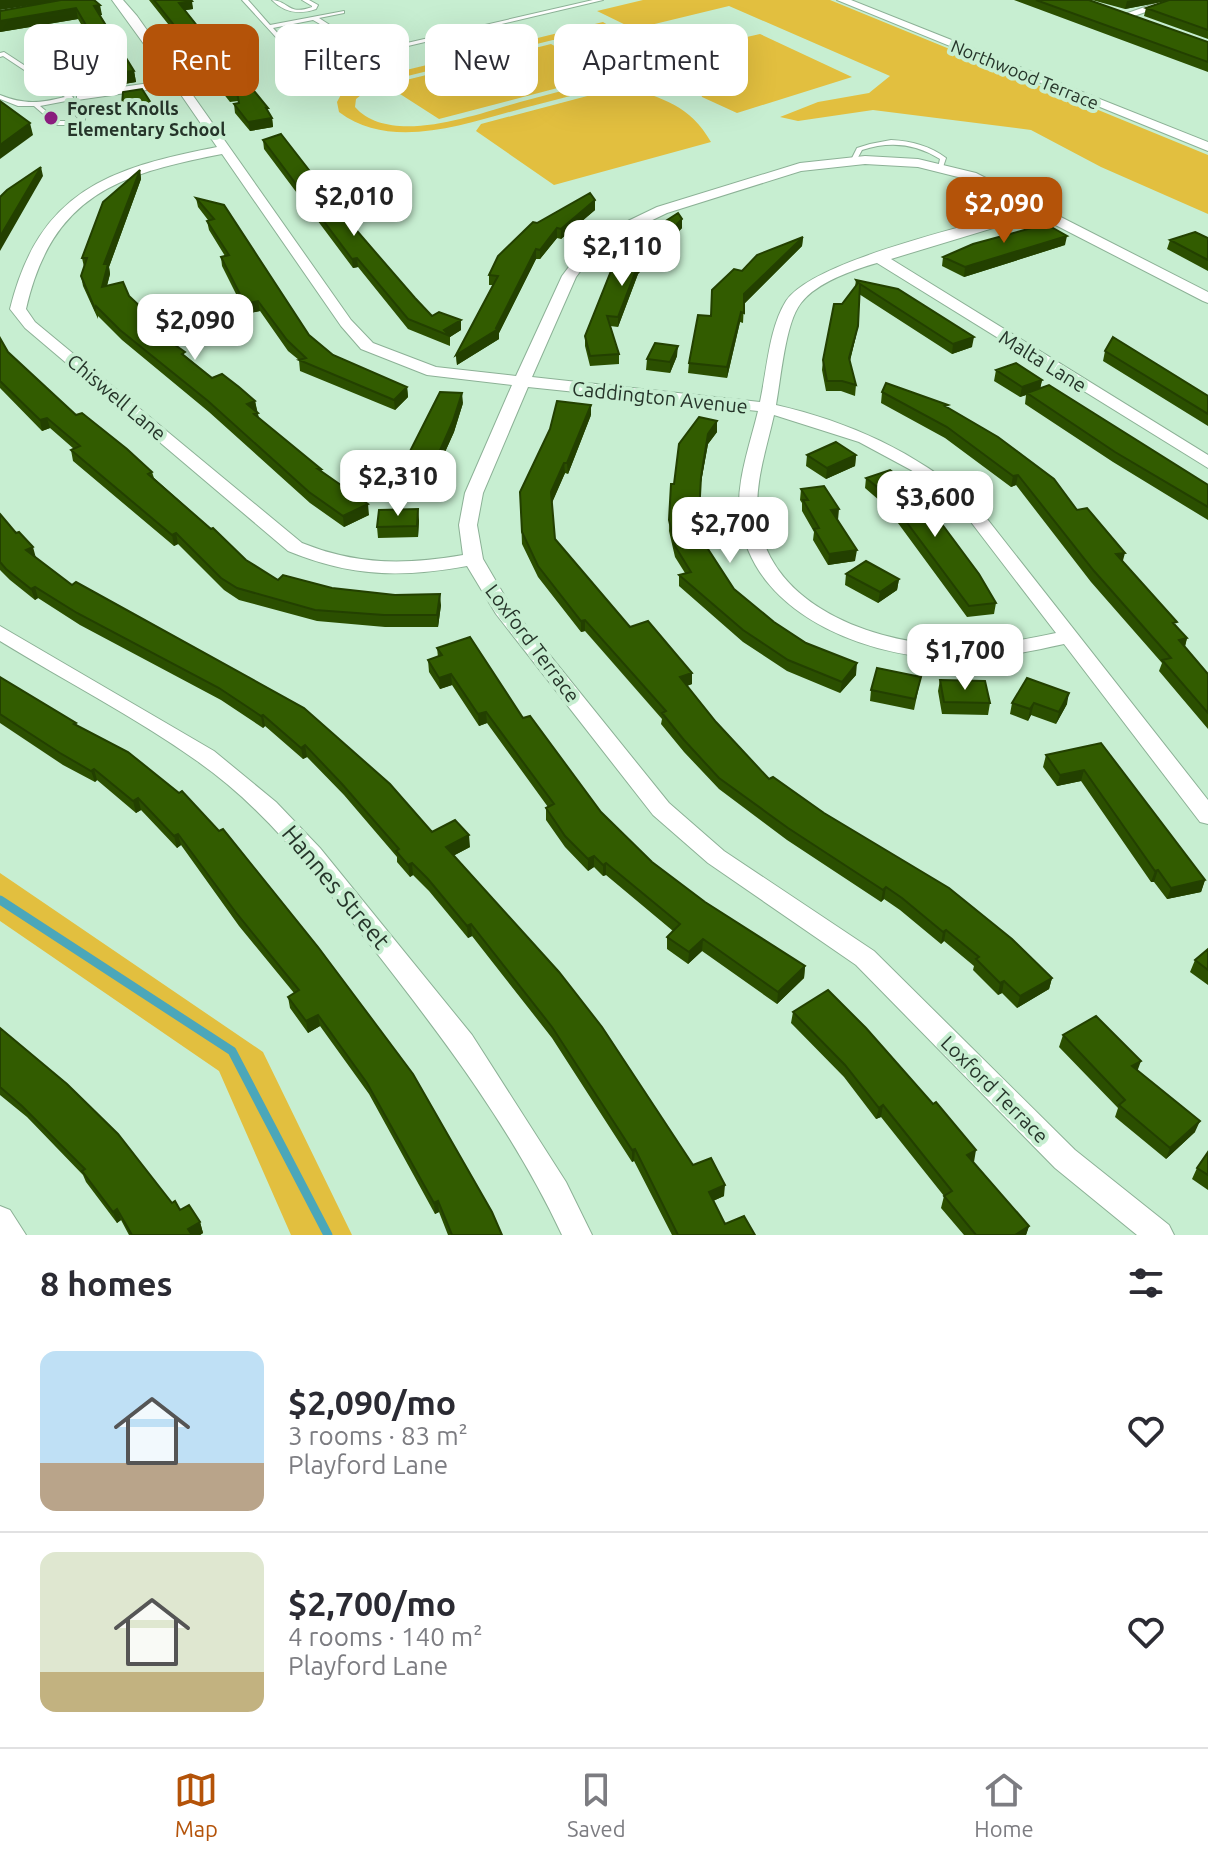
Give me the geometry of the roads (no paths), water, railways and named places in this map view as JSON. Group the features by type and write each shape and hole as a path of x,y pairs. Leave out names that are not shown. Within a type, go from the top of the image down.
{"street":[{"name":"Caddington Avenue","path":"117,0 143,36"},
{"name":"Northwood Terrace","path":"842,0 1208,147"},
{"path":"1124,16 1176,0"},
{"path":"1109,11 1138,21"},
{"path":"76,98 143,87"},
{"name":"Caddington Avenue","path":"187,96 346,323 367,346 433,372 767,408 852,431 889,448 934,476 967,505 1208,816"},
{"path":"0,314 18,309 22,289 49,230 70,205 97,186 124,175 165,162 224,150"},
{"name":"Loxford Terrace","path":"1159,1235 1065,1159 865,958 716,857 661,809 503,610 473,559 468,525 474,493 521,383 569,276 585,255 610,235 662,210 786,171 854,160 940,167 997,187 1208,298"},
{"path":"1041,209 879,258 825,278 794,301 786,317 750,487 749,519 757,551 776,579 802,604 852,633 898,647 963,653 1003,650 1068,637"},
{"name":"Malta Lane","path":"879,258 1208,463"},
{"name":"Chiswell Lane","path":"18,309 30,325 295,547 326,561 364,570 423,569 473,559"},
{"name":"Hannes Street","path":"0,632 206,756 268,808 312,854 463,1043 556,1191 577,1235"},
{"path":"0,1219 11,1235"}],"lane":[{"path":"245,0 275,33"},
{"path":"275,0 283,9 294,12 314,8 315,5 305,0"},
{"path":"409,46 600,0"},
{"path":"269,27 342,12"},
{"path":"314,18 324,24"},
{"path":"0,55 4,54 76,98"},
{"path":"0,97 7,102 37,106 76,98"},
{"path":"37,106 56,123 76,123 83,119 68,104 76,98"}],"waterway":[{"path":"0,900 232,1051 328,1235"}],"place":[{"name":"Forest Knolls Elementary School","path":"51,118"}]}
